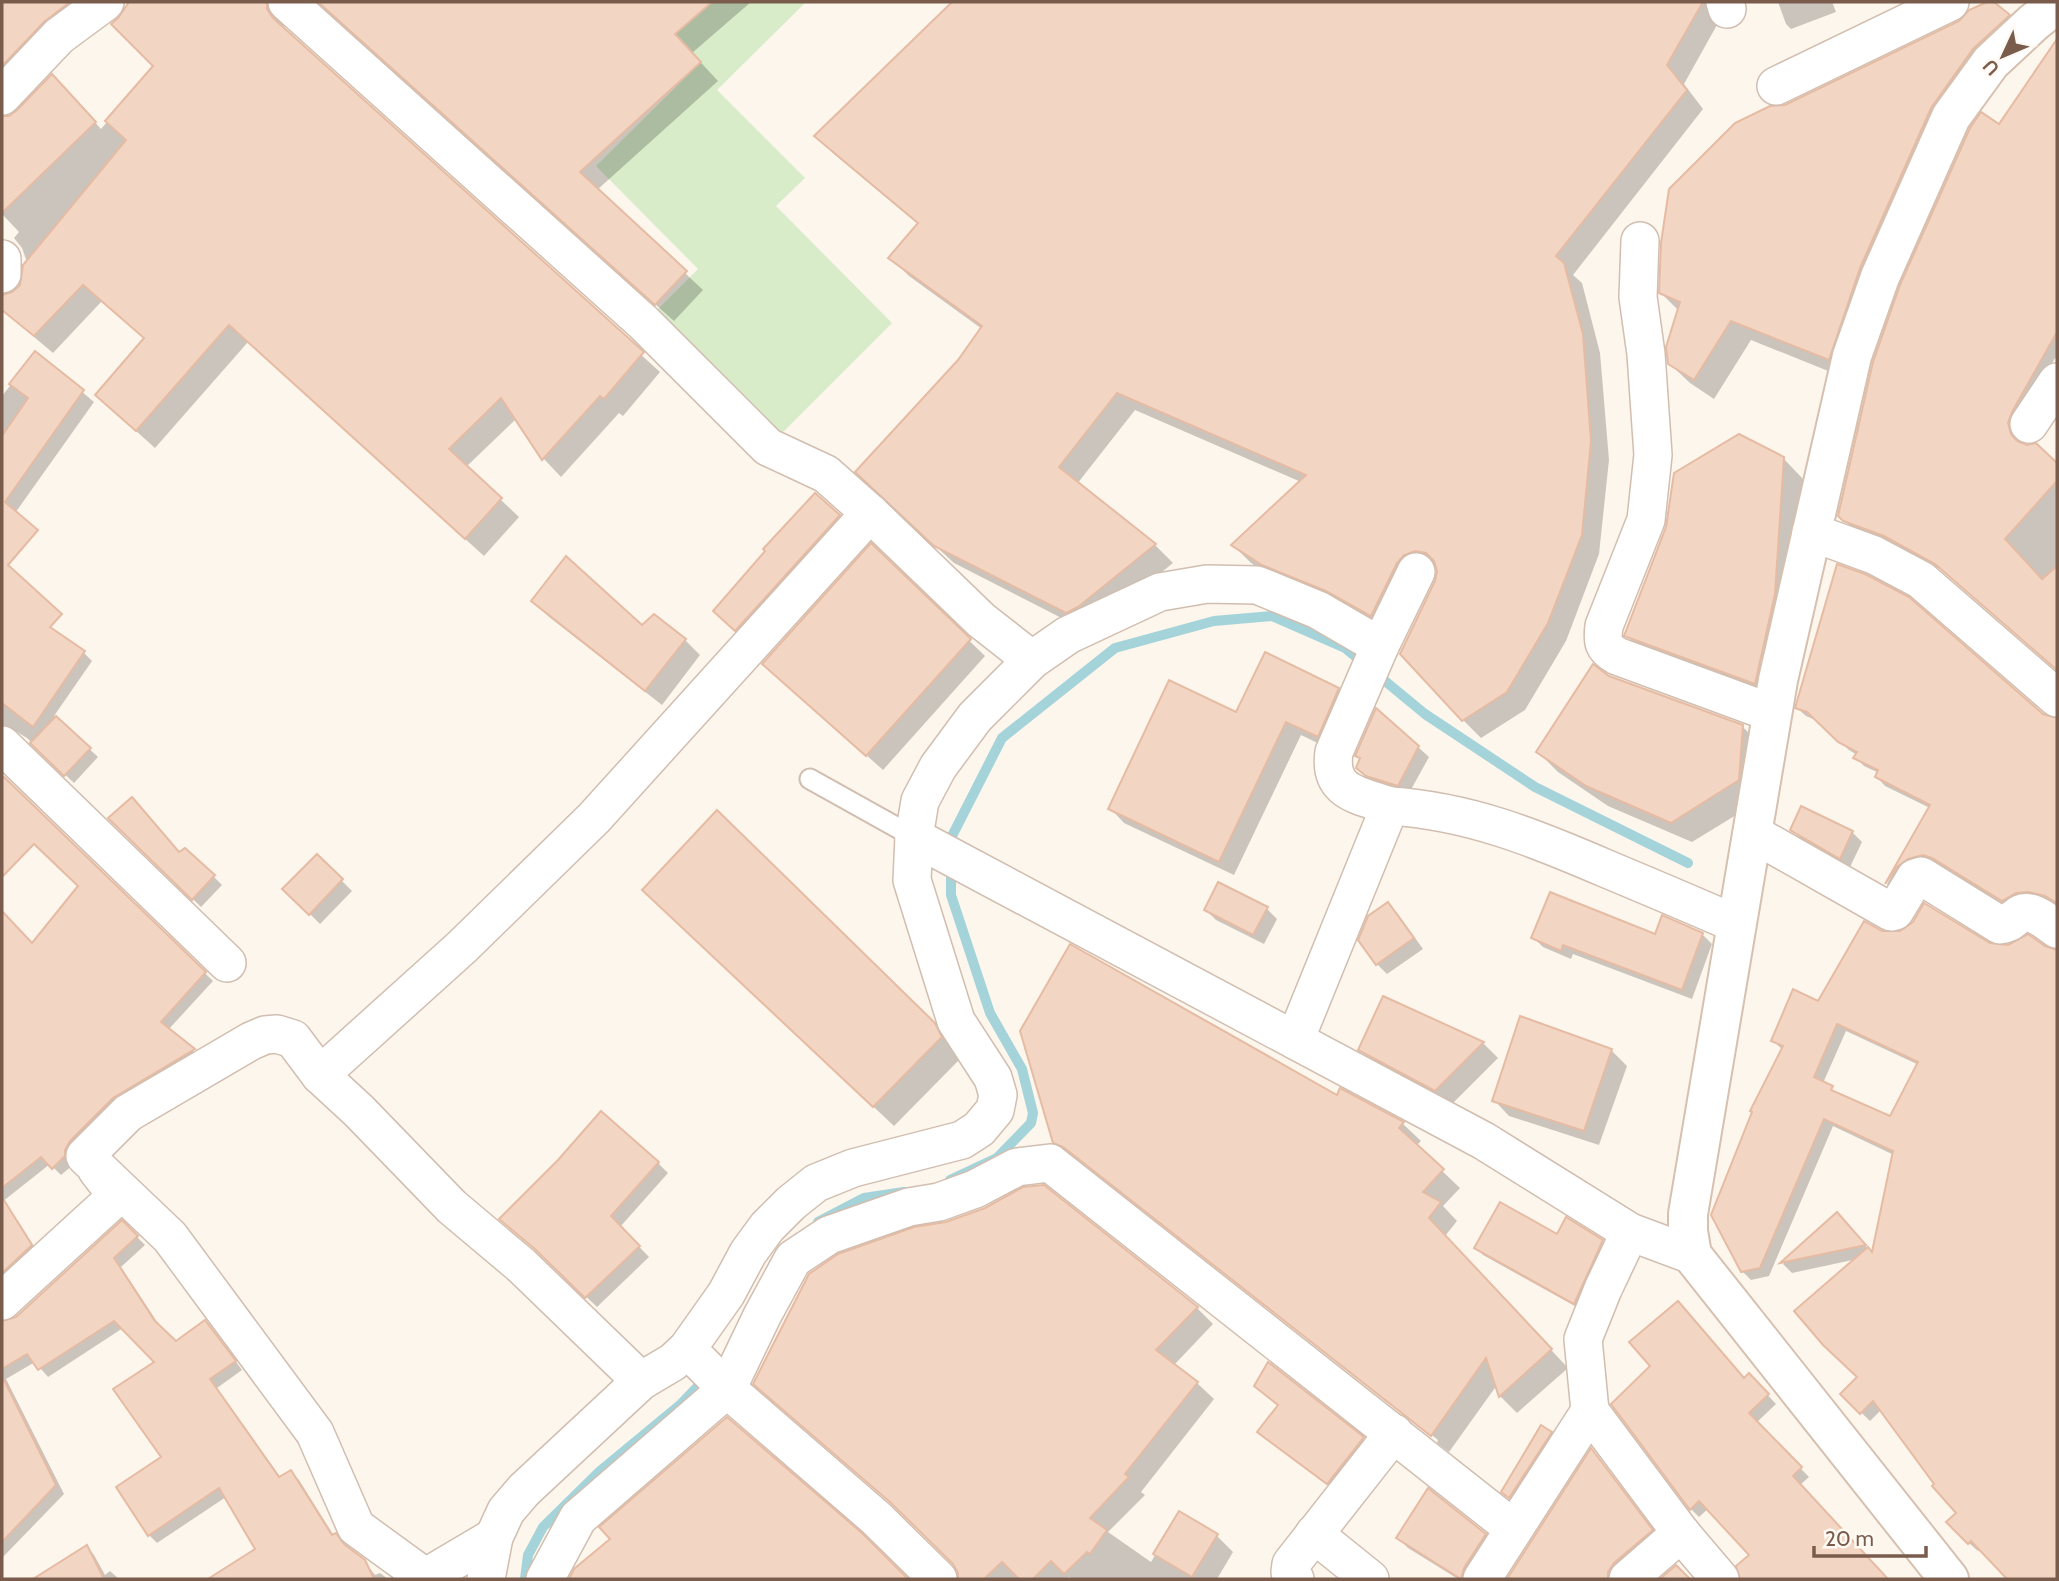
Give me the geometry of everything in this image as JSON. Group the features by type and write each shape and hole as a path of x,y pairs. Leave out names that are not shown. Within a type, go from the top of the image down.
{"street":[{"path":"2,96 59,36 105,2"},
{"path":"287,2 644,323 768,447 826,474 981,620 1032,660"},
{"path":"1776,86 1950,2"},
{"path":"1949,1579 1692,1255 1688,1214 1772,713 1852,356 1880,277 1951,117 1990,62 2057,4"},
{"path":"1640,241 1638,297 1647,367 1653,455 1646,520 1604,626 1602,641 1606,650 1617,656 1772,713"},
{"path":"2,259 2,274"},
{"path":"2029,424 2057,382"},
{"path":"320,1075 461,947 594,818 870,513"},
{"path":"1811,532 1874,555 1921,580 2057,698"},
{"path":"1416,572 1334,751 1332,765 1335,776 1348,791 1390,806 1443,812 1487,822 1546,843 1736,924"},
{"path":"1373,662 1318,610 1257,585 1207,584 1160,592 1068,635 1032,660 975,717 938,767 920,801 941,852 1484,1141 1630,1232 1692,1255"},
{"path":"2,746 228,963"},
{"path":"1295,1040 1390,806"},
{"path":"1752,833 1891,912 1895,911 1915,878 1921,876 2000,925 2007,924 2021,912 2027,911 2057,929"},
{"path":"706,1367 726,1294 748,1252 766,1227 791,1203 817,1183 853,1168 962,1140 979,1129 995,1110 998,1095 993,1078 956,1021 912,880 941,852"},
{"path":"85,1156 128,1114 166,1089 196,1075 228,1053 265,1035 277,1034 293,1039 320,1075 359,1111 452,1207 521,1265 641,1381"},
{"path":"2,1301 117,1196 85,1156"},
{"path":"85,1156 170,1237 315,1433 355,1527 424,1578 494,1537"},
{"path":"545,1579 578,1518 706,1367 762,1316 793,1259 839,1232 909,1207 951,1198 1017,1167 1050,1163 1514,1529"},
{"path":"1630,1232 1583,1339 1590,1411 1681,1533 1720,1579"},
{"path":"486,1579 494,1537 506,1511 524,1490 641,1381 673,1362 706,1367 876,1518 938,1579"},
{"path":"1482,1579 1590,1411"},
{"path":"1295,1579 1290,1572 1291,1564 1394,1433"},
{"path":"1629,1579 1681,1533"},
{"path":"1314,1534 1370,1579"}],"lane":[{"path":"810,779 941,852"}],"green space":[{"path":"646,2 806,2 717,90 805,178 776,206 892,323 768,447 644,323 698,269 596,166 701,62"}],"building":[{"path":"2,2 70,2 44,22 2,66"},
{"path":"129,2 267,2 267,9 273,18 644,352 604,399 600,396 542,460 501,398 449,449 502,498 465,539 229,325 136,431 95,395 144,338 83,285 34,336 2,310 2,295 12,292 20,285 23,265 126,140 105,121 153,66 111,24"},
{"path":"318,2 712,2 675,34 701,62 580,172 687,271 655,305"},
{"path":"952,2 1703,2 1667,65 1687,90 1556,256 1564,263 1583,334 1591,441 1582,535 1548,623 1507,692 1462,721 1400,654 1435,581 1437,571 1434,561 1426,553 1415,551 1404,555 1397,563 1371,616 1326,591 1262,565 1231,545 1306,475 1117,393 1059,467 1156,544 1078,607 1066,613 934,546 855,472 958,360 982,326 888,258 918,223 814,136"},
{"path":"1987,2 1994,2 2010,15 1973,49 1931,108 1860,268 1829,360 1731,321 1694,380 1668,364 1666,347 1680,302 1659,293 1661,243 1669,189 1735,123 1770,106 1785,105 1959,21 1969,10"},
{"path":"2057,39 2057,332 2008,423 2011,434 2017,441 2027,445 2036,443 2057,463 2057,481 2005,539 2042,579 2057,566 2057,670 1935,564 1884,536 1843,521 1838,516 1873,362 1900,285 1970,128 1981,112 1999,124"},
{"path":"52,74 96,122 2,213 2,116 9,116 17,110"},
{"path":"35,351 84,390 5,502 38,530 8,565 62,614 50,627 85,651 33,727 2,703 2,436 28,398 9,384"},
{"path":"1739,434 1784,457 1775,594 1755,684 1624,636 1666,527 1674,473"},
{"path":"815,493 840,515 735,631 713,611 765,551 763,549"},
{"path":"871,543 971,639 866,756 762,664"},
{"path":"566,556 642,625 654,614 686,639 645,691 531,601"},
{"path":"1837,564 1865,574 1909,597 2043,714 2057,718 2057,903 2045,896 2029,892 2016,893 2002,901 1923,855 1908,859 1897,867 1885,884 1930,805 1875,777 1878,770 1853,758 1857,752 1838,742 1807,712 1795,708"},
{"path":"1265,652 1339,688 1318,737 1286,722 1219,862 1108,809 1169,680 1236,712"},
{"path":"1593,664 1609,676 1743,725 1739,780 1671,823 1586,786 1536,752"},
{"path":"1376,708 1419,746 1398,786 1366,776 1356,768 1360,758 1355,756"},
{"path":"56,716 91,748 64,776 30,743"},
{"path":"4,777 206,972 161,1022 195,1049 113,1098 70,1141 65,1156 52,1169 41,1157 2,1188 2,911 32,943 78,886 34,844 2,877"},
{"path":"132,797 179,852 185,848 215,875 192,900 108,818"},
{"path":"1801,806 1853,831 1840,859 1790,830"},
{"path":"717,810 935,1023 942,1037 873,1107 642,890"},
{"path":"317,854 343,879 309,915 282,889"},
{"path":"1218,882 1268,907 1253,935 1204,910"},
{"path":"1550,892 1655,934 1662,915 1703,933 1682,990 1563,945 1561,951 1531,938"},
{"path":"1388,902 1414,938 1376,965 1358,940 1368,916"},
{"path":"1924,903 1990,943 2008,945 2028,934 2045,946 2057,950 2057,1579 2007,1579 1971,1541 1968,1544 1946,1522 1956,1513 1932,1486 1934,1484 1873,1401 1860,1414 1840,1394 1857,1377 1823,1345 1794,1311 1868,1247 1872,1252 1893,1151 1824,1119 1760,1268 1741,1272 1711,1215 1752,1112 1750,1111 1783,1046 1771,1041 1793,989 1818,1001 1864,921 1882,931 1900,931 1913,922","holes":["1837,1024 1918,1062 1890,1116 1831,1090 1833,1086 1814,1077"]},
{"path":"1070,944 1337,1095 1340,1088 1404,1122 1399,1128 1444,1169 1423,1192 1441,1202 1429,1218 1552,1349 1499,1397 1486,1358 1431,1436 1063,1147 1053,1143 1020,1031"},
{"path":"1383,996 1484,1042 1435,1091 1358,1050"},
{"path":"1520,1016 1612,1049 1584,1131 1492,1101"},
{"path":"601,1111 659,1162 611,1216 640,1246 585,1298 536,1250 499,1219 558,1160"},
{"path":"1044,1185 1198,1307 1156,1350 1198,1382 1125,1474 1129,1477 1090,1518 1107,1530 1090,1554 1087,1552 1064,1574 1051,1561 1033,1579 1019,1579 1002,1562 984,1579 958,1579 953,1564 891,1503 753,1384 809,1274 838,1254 914,1227 946,1222 985,1208 1023,1187"},
{"path":"2,1197 32,1245 2,1273"},
{"path":"1500,1202 1557,1234 1566,1217 1603,1240 1574,1304 1474,1248"},
{"path":"1837,1212 1866,1245 1780,1263"},
{"path":"122,1220 138,1236 114,1258 155,1321 176,1341 205,1320 236,1361 210,1379 279,1477 291,1470 332,1535 336,1533 344,1544 365,1560 374,1579 208,1579 255,1549 219,1488 148,1536 116,1487 161,1457 113,1389 154,1362 114,1321 38,1370 27,1354 2,1369 2,1321 16,1317"},
{"path":"1678,1301 1744,1378 1749,1373 1769,1394 1749,1413 1802,1467 1793,1476 1888,1579 1740,1579 1736,1566 1749,1555 1699,1501 1690,1510 1611,1404 1650,1366 1629,1342"},
{"path":"1268,1362 1364,1437 1327,1484 1257,1432 1278,1405 1254,1386"},
{"path":"2,1376 56,1485 2,1542"},
{"path":"727,1417 862,1533 908,1579 569,1579 574,1569 610,1539 599,1527"},
{"path":"1541,1425 1552,1432 1509,1498 1501,1492"},
{"path":"1591,1448 1653,1530 1614,1563 1608,1572 1608,1579 1507,1579"},
{"path":"1428,1488 1486,1534 1464,1568 1461,1579 1396,1538"},
{"path":"1179,1511 1218,1534 1192,1577 1153,1554"},
{"path":"87,1545 104,1579 33,1579"},
{"path":"1676,1565 1690,1579 1660,1579"}],"waterway":[{"path":"951,849 951,838 1002,738 1115,648 1214,621 1272,616 1345,648 1425,714 1535,787 1688,863"},
{"path":"950,1180 997,1158 1031,1123 1033,1113 1022,1069 990,1013 951,895 951,865"},
{"path":"818,1222 864,1198 904,1192"},
{"path":"525,1579 528,1555 543,1527 600,1471 681,1404 706,1378"}]}
